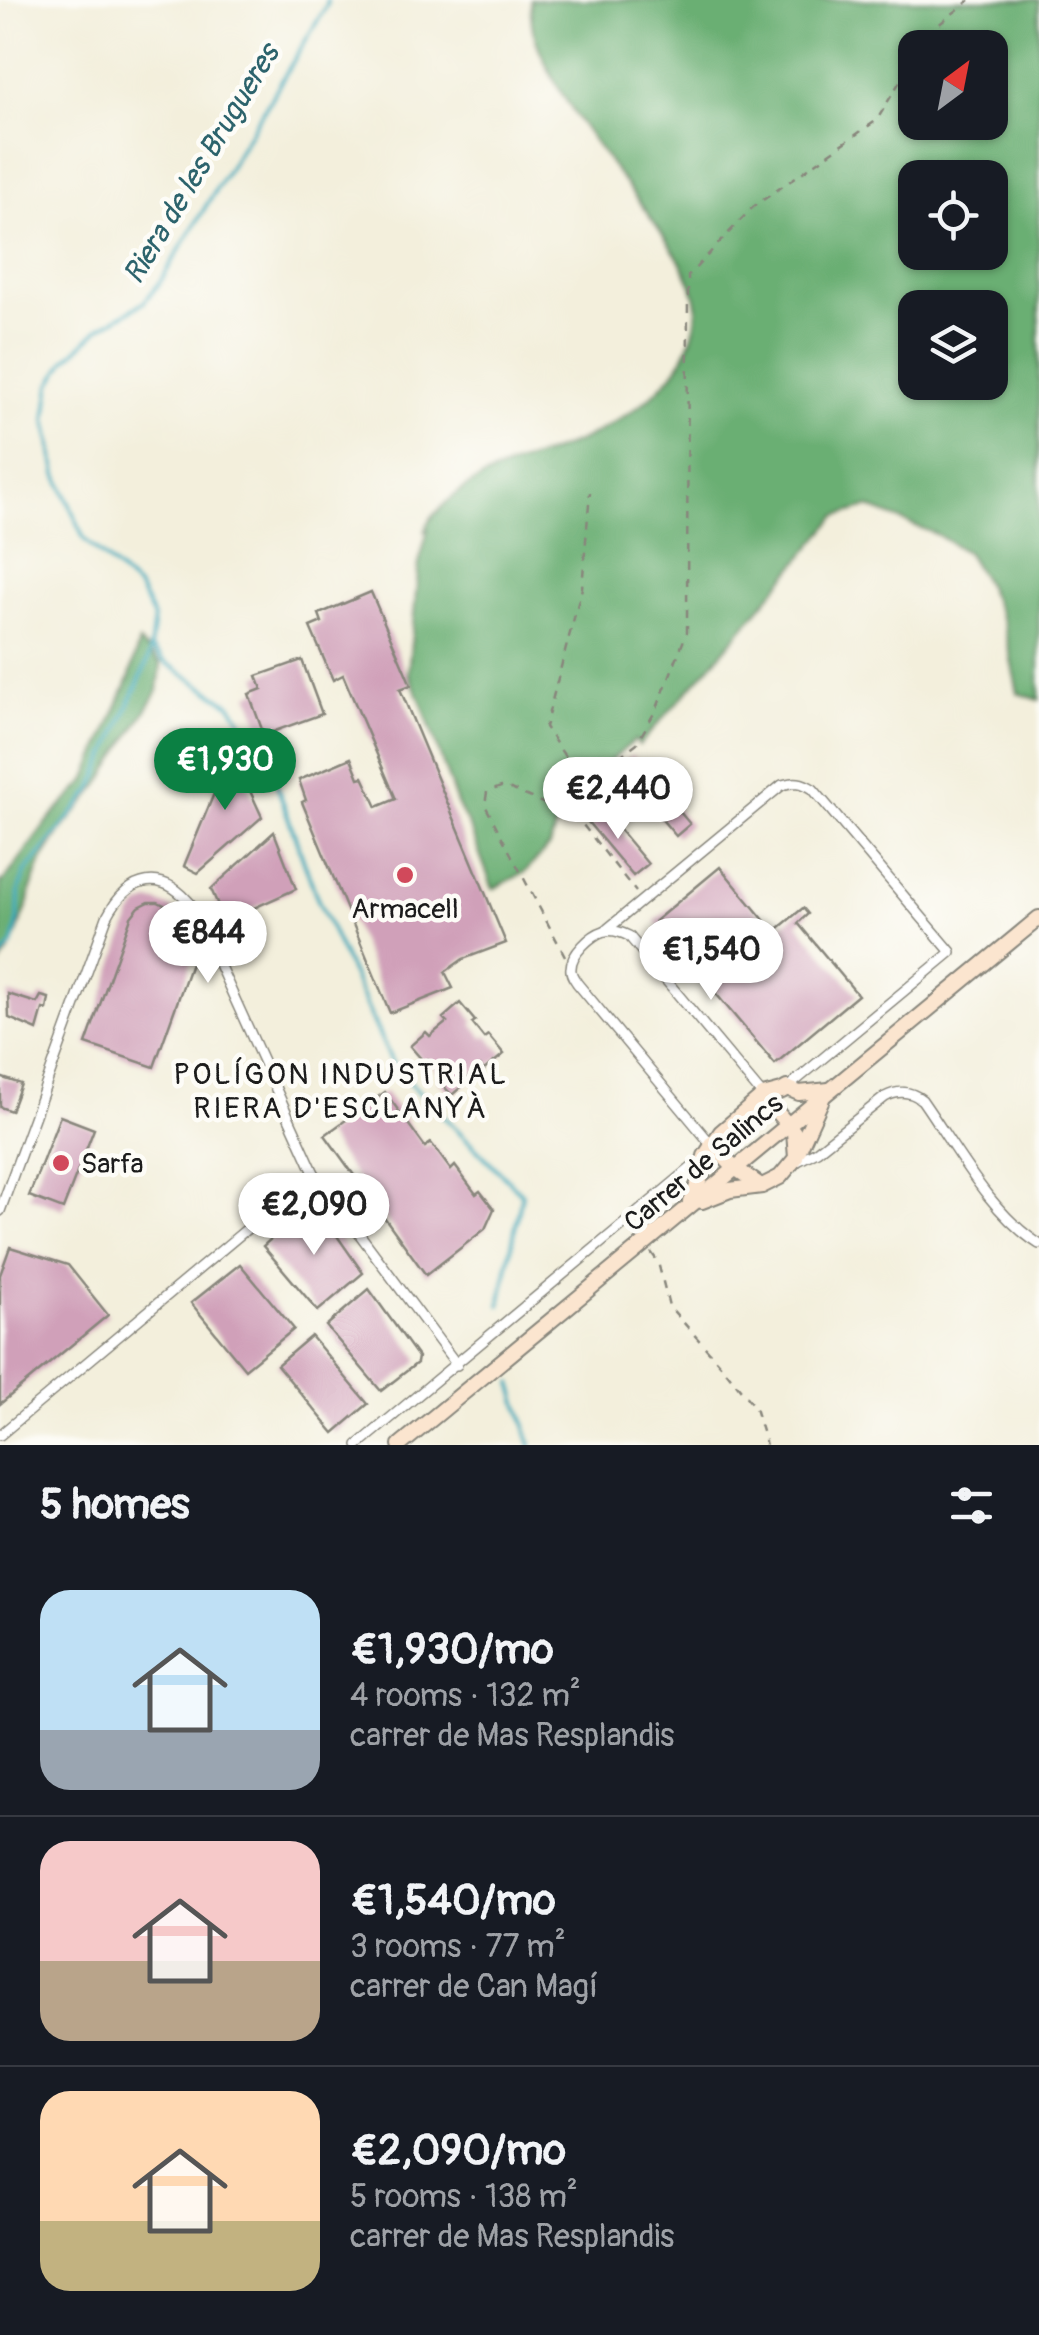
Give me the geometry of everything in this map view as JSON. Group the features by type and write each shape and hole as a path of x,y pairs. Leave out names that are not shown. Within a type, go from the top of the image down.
{"main road":[{"name":"Carrer de Salincs","path":"400,1445 1039,918"},
{"path":"687,1207 702,1175 708,1150 721,1132 763,1096 787,1088 799,1094 827,1092"},
{"path":"687,1207 730,1190 762,1186 780,1177 793,1161 827,1092"},
{"path":"763,1096 794,1132 793,1161"},
{"path":"708,1150 762,1186"}],"street":[{"name":"Carrer de Salincs","path":"639,904 764,798 782,785 803,783 813,789 951,952 787,1088"},
{"path":"0,1211 107,917 123,891 146,882 170,886 193,906 314,1174 456,1365"},
{"path":"639,904 583,946 570,966 571,974 708,1150"},
{"path":"633,940 629,920 639,904"},
{"path":"605,931 618,930 633,940 763,1096"},
{"path":"793,1161 817,1151 893,1092 914,1094 986,1192 1014,1224 1039,1244"},
{"name":"Carrer de Salincs","path":"358,1445 708,1150"},
{"path":"0,1435 314,1174"}],"path":[{"path":"932,30 970,0"},
{"path":"570,966 485,805 487,792 504,786 547,805 566,797 638,743 657,708 686,632 688,276 753,207 878,120 898,85"},
{"path":"584,784 545,727 582,588 590,492"},
{"path":"566,797 583,825 624,875 639,904"},
{"path":"644,1242 658,1262 669,1306 755,1408 766,1445"}],"green space":[{"path":"530,0 1039,0 1039,700 1018,693 1003,622 967,553 936,534 868,507 837,516 639,745 635,740 565,795 550,845 525,872 493,889 408,673 426,528 437,512 470,485 586,438 647,399 683,358 697,309 686,272 569,106 533,30"},
{"path":"139,642 161,664 158,691 100,784 43,859 12,946 0,965 0,881 51,817 86,781 130,676"}],"building":[{"name":"Armacell","path":"371,592 411,685 400,689 506,943 463,959 445,972 453,988 390,1013 302,802 306,800 299,780 351,758 377,807 396,799 343,675 333,680 310,627 322,622 319,614"},
{"path":"302,660 322,714 264,735 249,694 262,689 257,676"},
{"path":"237,738 250,767 245,780 262,817 198,873 184,866"},
{"path":"632,755 690,824 676,836 618,768"},
{"path":"602,809 648,864 633,876 587,821"},
{"path":"274,832 296,889 225,921 211,889"},
{"path":"720,867 774,932 803,908 808,914 798,923 858,995 775,1064 655,921"},
{"path":"149,902 172,909 193,958 154,1067 86,1044 131,917"},
{"path":"8,994 37,1003 41,996 49,998 37,1030 9,1018"},
{"path":"460,1003 484,1038 488,1035 504,1054 484,1070 480,1066 452,1095 438,1080 442,1076 428,1059 424,1062 410,1046 426,1032 430,1036 447,1022 443,1018"},
{"path":"0,1077 21,1084 11,1111 0,1107"},
{"path":"385,1092 425,1147 431,1143 451,1170 455,1166 476,1194 480,1191 494,1209 485,1229 426,1275 325,1135"},
{"name":"Sarfa","path":"60,1116 94,1129 63,1209 29,1196"},
{"path":"319,1210 363,1273 318,1311 263,1246 300,1213"},
{"path":"10,1247 68,1265 108,1315 0,1404 0,1275"},
{"path":"240,1264 294,1329 245,1369 191,1303"},
{"path":"369,1289 418,1357 417,1363 381,1391 326,1326"},
{"path":"311,1336 368,1404 334,1433 277,1365"}],"waterway":[{"name":"Riera de les Brugueres","path":"0,959 12,945 25,873 92,790 149,658 154,618 139,589 84,539 57,474 46,419 51,384 66,360 100,328 143,303 159,284 327,0"},
{"path":"151,648 165,662 231,705 269,763 317,898 394,1067 522,1194 500,1305"},
{"path":"512,1383 531,1445"}],"place":[{"name":"Armacell","path":"405,875"},
{"name":"Sarfa","path":"61,1163"}],"district":[{"name":"POLÍGON INDUSTRIAL RIERA D'ESCLANYÀ","path":"341,1091"}]}
